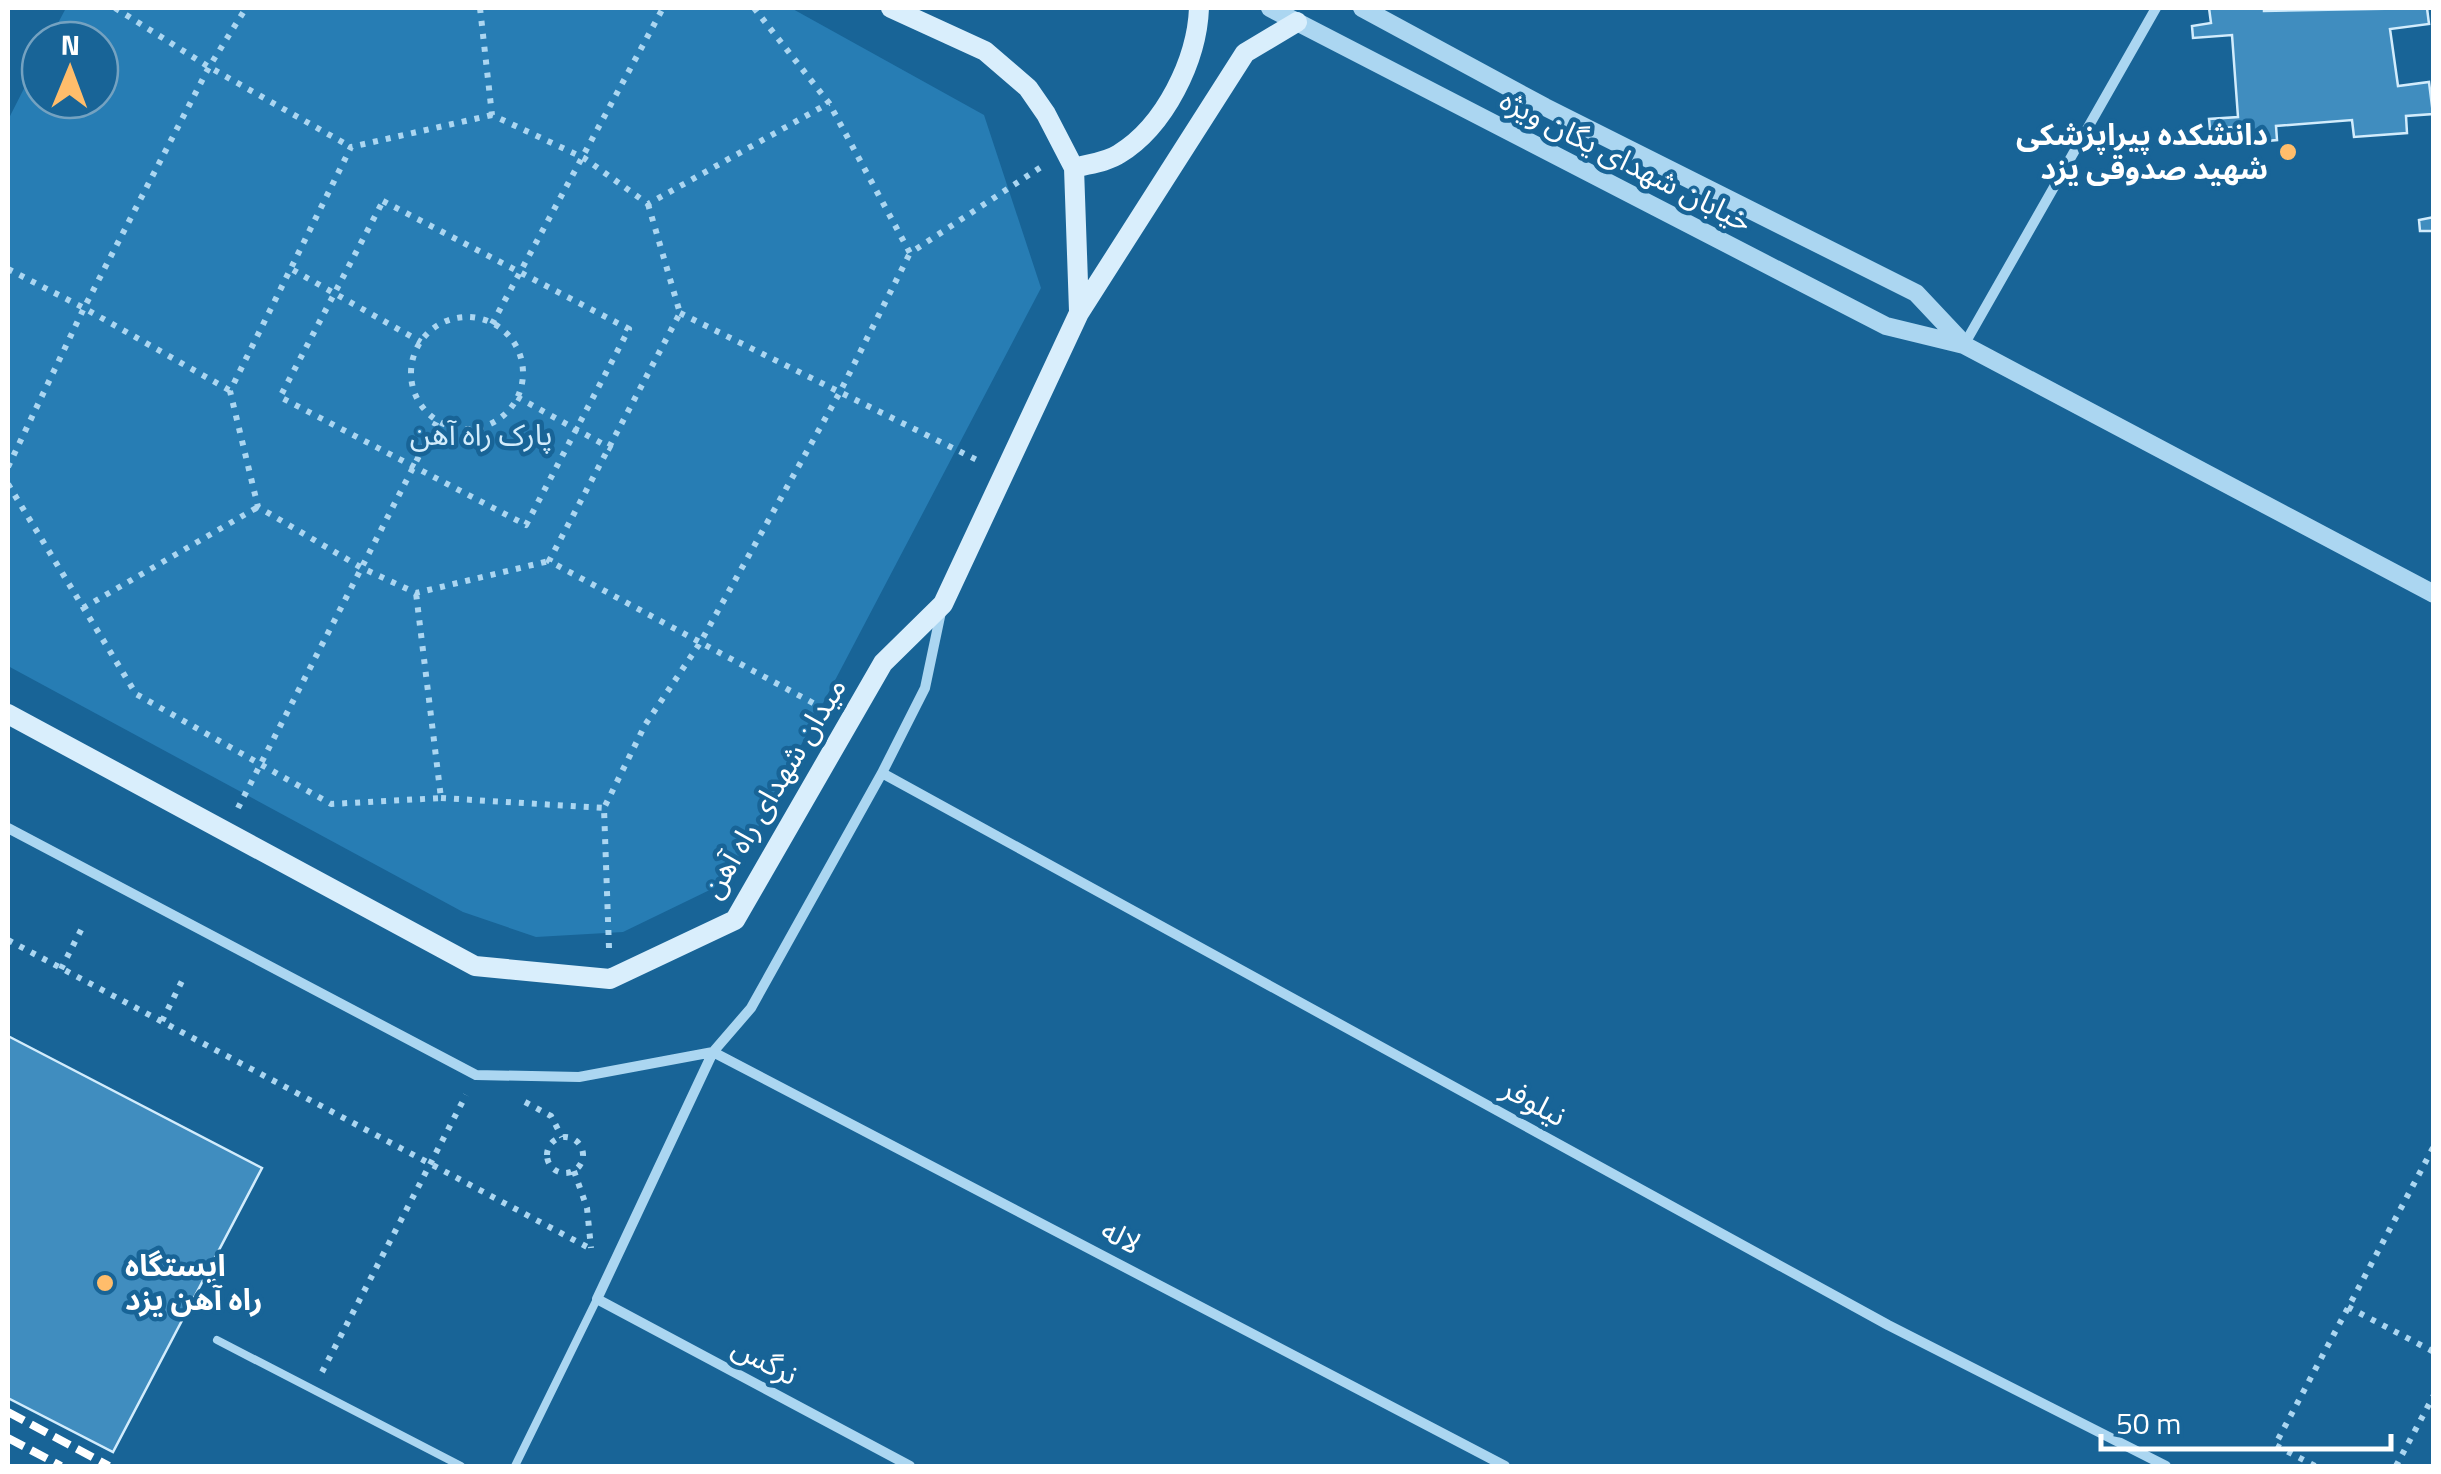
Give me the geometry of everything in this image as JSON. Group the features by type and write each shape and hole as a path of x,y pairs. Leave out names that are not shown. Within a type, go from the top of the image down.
{"main road":[{"path":"891,8 986,51 1028,88 1071,159 1079,313"},
{"path":"1071,159 1117,156 1146,133 1183,73 1198,8"},
{"name":"میدان شهدای راه آهن","path":"610,979 734,920 883,663 943,604 1079,313 1245,54 1296,22"},
{"path":"8,714 475,966 610,979"}],"street":[{"name":"خیابان شهدای یگان ویژه","path":"1270,8 1886,326 1964,345 2434,594"},
{"name":"خیابان شهدای یگان ویژه","path":"1362,8 1544,107 1916,293 1964,345"},
{"path":"1964,345 2156,8"},
{"path":"597,1299 714,1052 751,1008 925,688 943,604"},
{"name":"نیلوفر","path":"882,772 1888,1325 2166,1466"},
{"path":"8,828 476,1075 579,1077 714,1052"},
{"name":"لاله","path":"714,1052 1506,1466"},
{"name":"نرگس","path":"597,1299 910,1466"}],"lane":[{"path":"515,1466 597,1299"},
{"path":"217,1340 461,1466"}],"path":[{"path":"115,8 208,67 352,147 492,115 584,158 648,204 680,313 612,449 549,562"},
{"path":"8,467 84,308 208,67 246,8"},
{"path":"480,8 492,115"},
{"path":"492,324 663,8"},
{"path":"754,8 829,103 910,253"},
{"path":"648,204 829,103"},
{"path":"352,147 230,391 258,507 362,568 416,593 549,562 849,722"},
{"path":"610,979 604,808 645,725 700,644 840,392 910,253 1071,159"},
{"path":"383,201 629,328 526,525 280,397 335,292 383,201"},
{"path":"8,269 230,391"},
{"path":"293,270 421,342"},
{"path":"680,313 1004,473"},
{"path":"457,317 492,324 507,333 521,356 523,384 512,408 490,425 463,430 437,421 418,402 410,376 415,349 421,342 432,328 457,317"},
{"path":"517,397 612,449"},
{"path":"226,832 437,421"},
{"path":"8,484 136,694 331,804 442,798 604,808"},
{"path":"84,608 258,507"},
{"path":"416,593 442,798"},
{"path":"61,968 82,928"},
{"path":"8,940 591,1249"},
{"path":"162,1021 182,981"},
{"path":"313,1390 476,1075"},
{"path":"556,1138 579,1141 583,1163 574,1171 563,1174 552,1169 546,1158 556,1138"},
{"path":"2315,1466 2275,1446 2434,1146"},
{"path":"574,1171 587,1208 597,1299"},
{"path":"2348,1307 2434,1352"},
{"path":"2396,1466 2434,1394"}],"green space":[{"name":"پارک راه آهن","path":"66,8 791,8 984,115 1041,288 759,825 720,885 623,932 536,937 463,912 8,666 8,120 20,96 20,120 120,120 120,20 60,20"}],"building":[{"path":"2209,8 2427,8 2429,24 2390,29 2398,86 2429,82 2433,114 2406,116 2407,133 2354,137 2352,120 2276,126 2277,140 2234,144 2233,127 2210,129 2209,119 2238,117 2232,35 2193,38 2192,26 2211,23"},
{"path":"2434,217 2434,231 2420,231 2419,220"},
{"name":"ایستگاه راه آهن یزد","path":"8,1036 262,1168 113,1452 8,1398"}],"railway":[{"path":"8,1412 109,1466"},
{"path":"8,1438 61,1466"}],"place":[{"name":"دانشکده پیراپزشکی شهید صدوقی یزد","path":"2288,152"},
{"name":"ایستگاه راه آهن یزد","path":"105,1283"}]}
